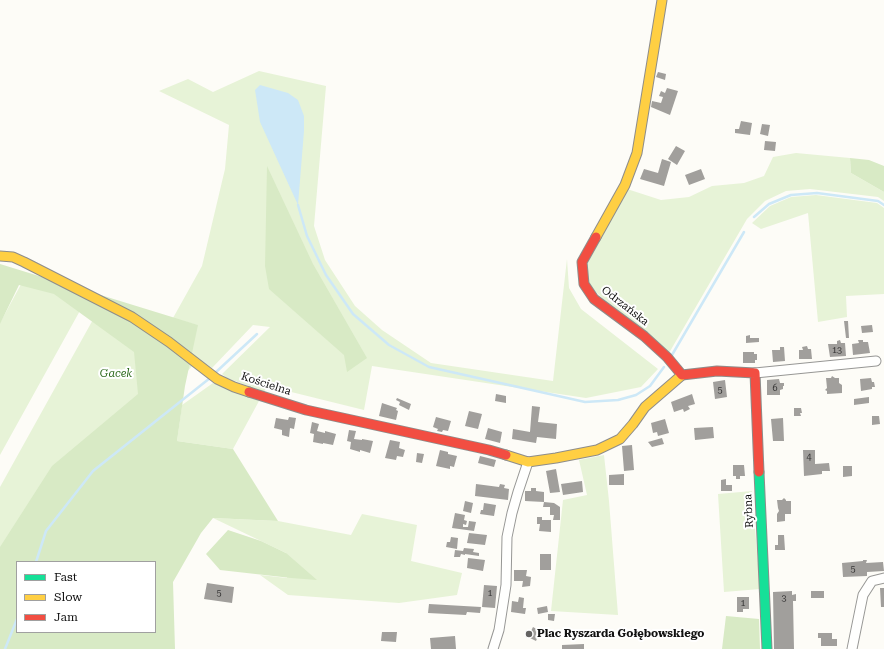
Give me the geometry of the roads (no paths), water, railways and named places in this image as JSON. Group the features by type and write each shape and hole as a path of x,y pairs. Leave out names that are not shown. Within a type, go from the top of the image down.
{"street":[{"name":"Odrzańska","path":"662,0 637,153 625,185 582,262 584,284 594,299 644,336 667,357 682,374"},
{"name":"Kościelna","path":"0,256 13,257 24,262 132,317 169,342 217,379 234,387 306,410 488,450 528,462"},
{"path":"493,649 499,630 506,585 507,537 516,499 528,462 597,450 620,439 645,407 682,374 716,371 755,373 876,361"},
{"name":"Rybna","path":"755,373 767,649"},
{"path":"852,649 863,595 872,582 884,578"}],"water":[{"path":"260,85 288,93 298,100 304,116 298,205 260,122 255,90"}],"waterway":[{"path":"754,217 769,204 791,195 817,193 878,201 884,205"},
{"path":"298,205 307,236 326,275 353,314 389,345 429,367 585,402 618,400 636,395 650,386 664,367"},
{"path":"672,355 744,232"},
{"path":"215,373 257,334"},
{"path":"36,561 46,531 93,471 210,378"},
{"path":"5,649 16,622"}],"place":[{"name":"Plac Ryszarda Gołębowskiego","path":"529,634"}],"park label":[{"name":"Gacek","path":"116,374"}]}
